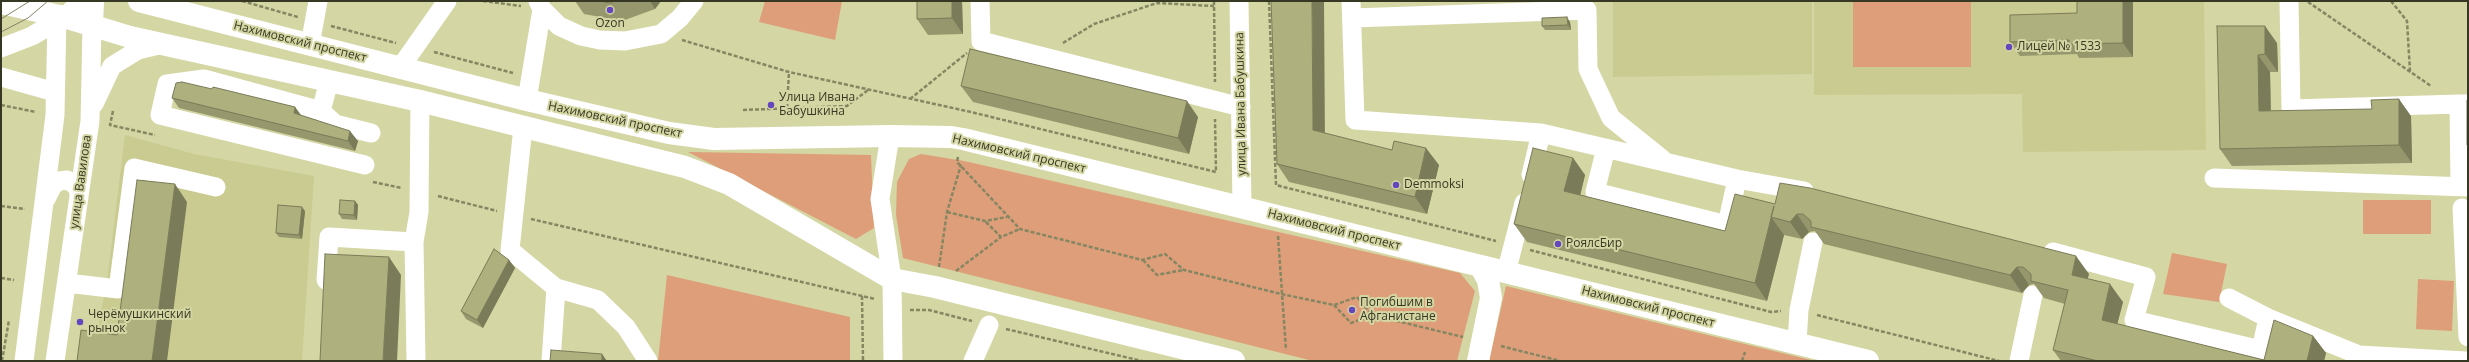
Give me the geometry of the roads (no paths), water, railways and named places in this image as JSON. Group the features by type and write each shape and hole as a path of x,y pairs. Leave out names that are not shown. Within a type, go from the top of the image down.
{"main road":[{"name":"улица Вавилова","path":"92,26 93,1"},
{"name":"Нахимовский проспект","path":"139,1 527,100 669,133 714,138 890,136 951,137 1868,361"},
{"path":"1,3 59,14 92,26 186,50 420,101 685,167 729,184 892,279 935,287 1178,354 1220,359"},
{"path":"1478,361 1491,298 1488,280 1480,266"}],"street":[{"path":"1,48 32,36 59,14 82,1"},
{"path":"310,45 318,1"},
{"path":"400,68 447,1"},
{"path":"540,5 559,26 581,36 600,40 625,40 660,34 680,18 694,1"},
{"path":"980,1 981,41 1241,107"},
{"name":"улица Ивана Бабушкина","path":"1239,1 1242,207"},
{"path":"2214,178 2464,187 2464,104 2291,109 2289,1"},
{"path":"527,100 540,5"},
{"path":"1667,162 1611,118 1588,69 1588,5 1352,9 1354,120 1541,134 1737,179 1825,195"},
{"path":"24,361 46,199 56,92 59,14"},
{"name":"улица Вавилова","path":"55,361 90,121 92,26"},
{"path":"90,121 97,95 112,66 138,50 163,44"},
{"path":"186,50 204,79"},
{"path":"1,77 56,92"},
{"path":"365,172 160,115 167,84 204,79 322,112 335,124 371,133"},
{"path":"322,112 329,80"},
{"path":"416,361 414,242 419,212 420,101"},
{"path":"522,127 509,255 556,288 598,300 626,326 648,361"},
{"path":"1506,273 1541,134"},
{"path":"890,136 880,199 892,279 893,361"},
{"path":"1606,148 1595,192 1727,225 1737,179"},
{"path":"67,283 118,290 134,168 216,187"},
{"path":"46,199 53,184 59,181 67,180 74,184 79,190 79,198"},
{"path":"2462,208 2468,337"},
{"path":"326,299 329,237 414,242"},
{"path":"1797,344 1799,310 1813,242"},
{"path":"2042,252 2146,277 2134,320 2261,350 2268,318"},
{"path":"551,361 556,288"},
{"path":"2019,361 2033,296"},
{"path":"2229,298 2268,318 2359,358 2466,361"},
{"path":"973,361 989,325"}],"tram line":[{"path":"1,19 30,1"},
{"path":"1,32 28,18 48,1"}],"place":[{"name":"Ozon","path":"610,10"},
{"name":"Лицей № 1533","path":"2009,47"},
{"name":"Улица Ивана Бабушкина","path":"771,105"},
{"name":"Demmoksi","path":"1396,185"},
{"name":"РоялсБир","path":"1558,244"},
{"name":"Погибшим в Афганистане","path":"1352,310"},
{"name":"Черёмушкинский рынок","path":"80,322"}]}
